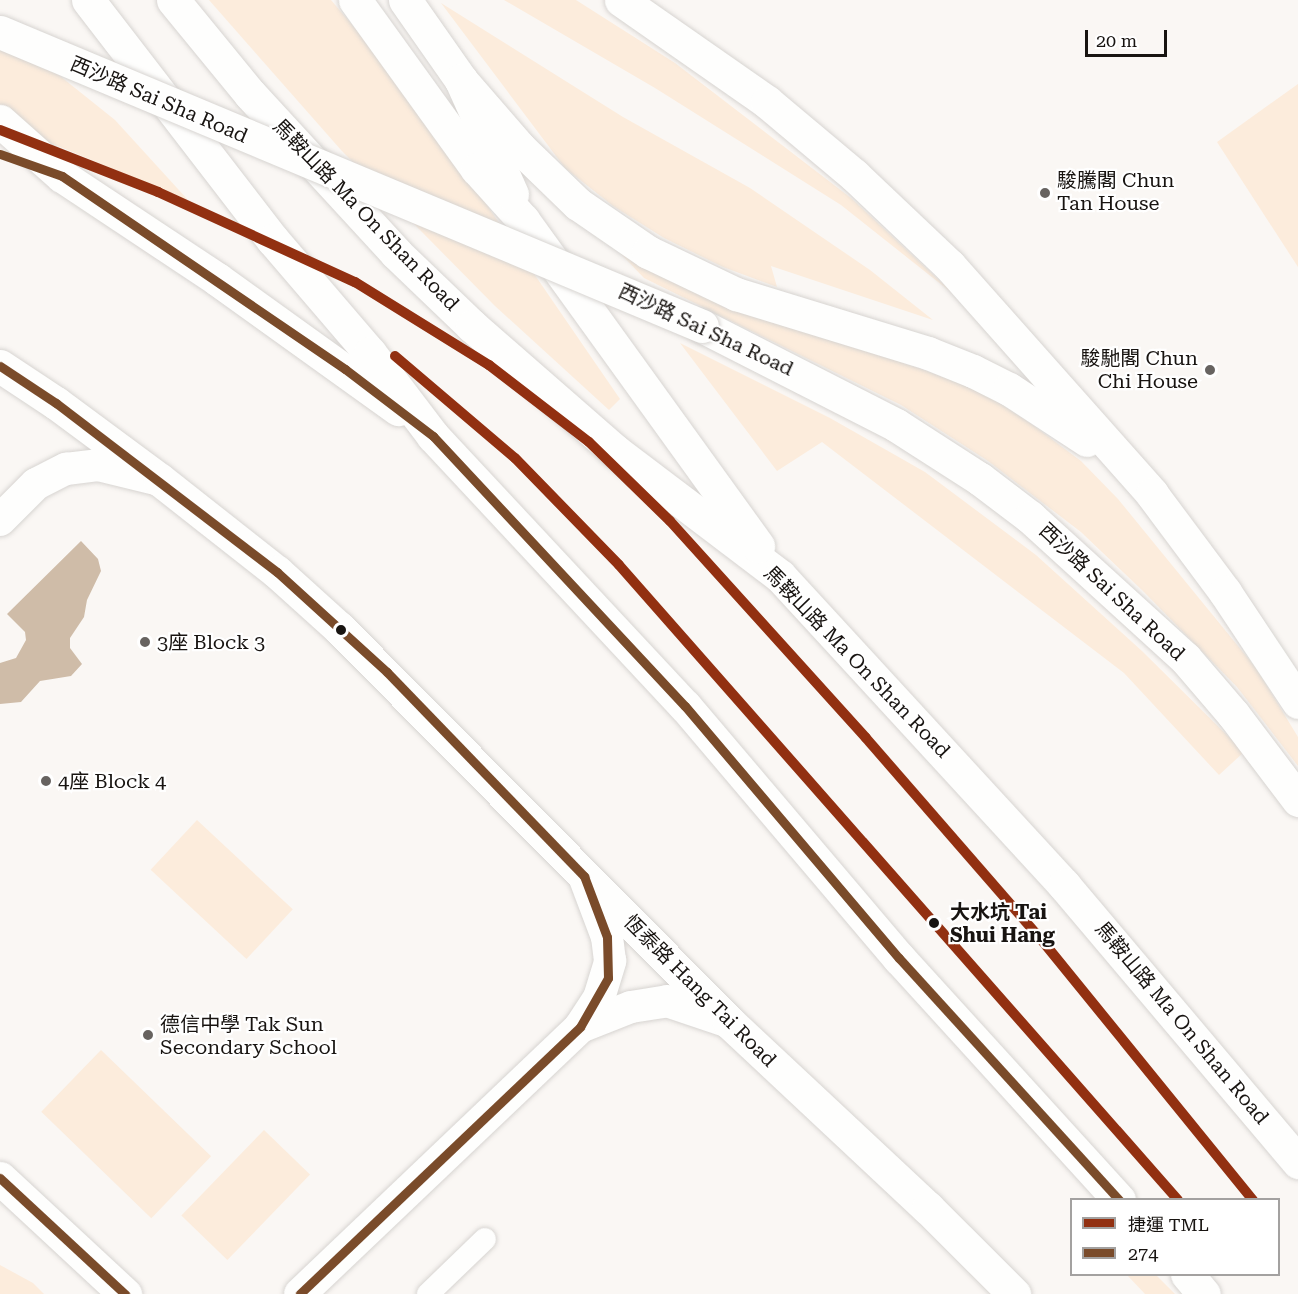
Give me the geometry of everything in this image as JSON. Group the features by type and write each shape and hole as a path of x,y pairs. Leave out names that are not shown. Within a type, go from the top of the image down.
{"main road":[{"path":"88,0 273,240 370,353 433,436 685,706 899,958 1117,1198"},
{"name":"馬鞍山路 Ma On Shan Road","path":"173,0 250,94 396,253 472,326 614,450 780,576 1064,885 1298,1162"},
{"path":"354,0 477,169 523,220 650,401 780,576"},
{"path":"405,0 461,80 520,148 578,204 648,252 736,294 917,349 973,371 1066,424 1134,476"},
{"path":"621,0 686,44 775,110 911,228 981,298 1134,476 1219,583 1298,702"},
{"name":"西沙路 Sai Sha Road","path":"0,32 702,326 896,425 1022,510 1185,658 1233,714 1298,800"},
{"path":"461,80 523,220"},
{"path":"0,121 62,176 217,279 433,436"},
{"path":"0,154 62,176"},
{"name":"恆泰路 Hang Tai Road","path":"0,366 57,403 277,572 387,672 729,1022 928,1208 1014,1294"},
{"path":"0,1179 125,1294"},
{"path":"1188,1276 1204,1294"}],"street":[{"path":"0,520 36,484 66,469 98,465 160,480"},
{"path":"300,1294 580,1027 599,998 610,961 607,937 584,876"},
{"path":"580,1027 631,1007 667,1001 729,1022"},
{"path":"428,1294 485,1239"}],"shaded area":[{"path":"209,0 331,0 388,67 462,169 620,399 609,410 495,306 341,150"},
{"path":"504,0 576,0 675,63 851,198 957,297 841,205 655,88"},
{"path":"441,3 623,117 750,188 870,270 933,320 771,266 777,287 723,267 664,238 613,206 565,168"},
{"path":"0,28 115,120 188,200 0,122"},
{"path":"1298,84 1298,267 1217,142"},
{"path":"621,254 670,280 977,389 1030,423 1081,461 1118,499 1256,668 1298,737 1298,766 1237,687 1144,592 1081,532 988,461 901,405 644,278"},
{"path":"680,343 830,418 925,472 1036,555 1142,651 1244,752 1219,775 1124,673 822,442 777,471"},
{"path":"81,541 98,559 101,571 87,600 84,617 70,638 70,648 82,664 71,676 40,681 21,702 0,704 0,663 16,658 26,640 25,632 7,614"},
{"path":"197,820 293,909 246,959 151,870"},
{"path":"101,1050 211,1156 151,1218 41,1112"},
{"path":"264,1130 310,1174 227,1260 181,1216"},
{"path":"0,1265 33,1283 44,1294 0,1294"},
{"path":"1128,1276 1157,1276 1175,1294 1145,1294"}],"metro line":[{"name":"TML","path":"0,130 158,192 355,282 489,365 589,442 670,521 866,738 1040,938 1251,1198"},
{"name":"TML","path":"395,356 515,458 619,565 1176,1198"}],"transit line":[{"name":"274","path":"0,154 62,176 345,369 433,436 685,706 899,958 1117,1198"},
{"name":"274","path":"0,366 56,403 277,572 387,672 584,876 607,937 608,978 580,1027 300,1294"},
{"name":"274","path":"0,1178 125,1294"}],"place":[{"name":"駿騰閣 Chun Tan House","path":"1045,193"},
{"name":"駿馳閣 Chun Chi House","path":"1210,370"},
{"name":"3座 Block 3","path":"145,642"},
{"name":"4座 Block 4","path":"46,781"},
{"name":"大水坑 Tai Shui Hang","path":"934,923"},
{"name":"德信中學 Tak Sun Secondary School","path":"148,1035"}]}
